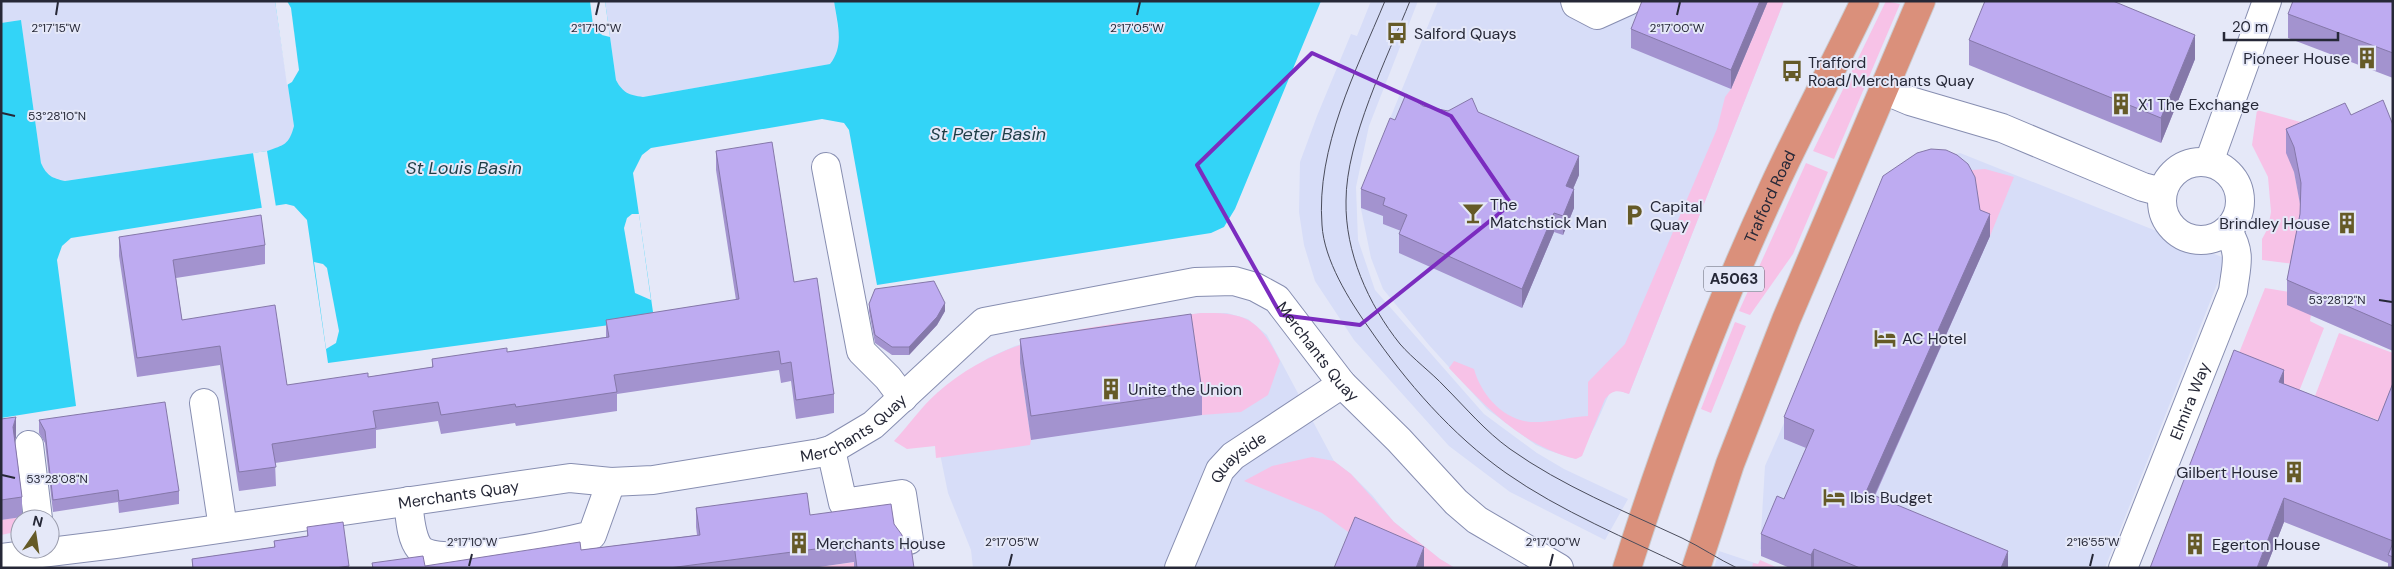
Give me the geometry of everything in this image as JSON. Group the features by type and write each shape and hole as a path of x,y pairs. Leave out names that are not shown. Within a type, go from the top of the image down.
{"highway":[{"name":"Trafford Road","path":"1627,568 1650,493 1710,334 1773,188 1865,1"},
{"path":"1696,568 1727,472 1786,320 1921,1"}],"street":[{"path":"1575,1 1576,4 1597,14 1628,1"},
{"path":"2209,162 2267,1"},
{"path":"1884,90 1910,101 2002,128 2143,188 2162,192"},
{"path":"2209,162 2226,170 2236,181 2240,194 2239,214 2228,231 2211,240 2197,241 2180,235 2169,224 2163,212 2162,192 2168,179 2178,169 2190,163 2209,162"},
{"path":"826,167 861,351 888,378 903,398"},
{"name":"Elmira Way","path":"2123,568 2233,291 2237,261 2236,244 2228,231"},
{"name":"Merchants Quay","path":"60,552 116,556 223,528 570,478 611,482 702,473 831,450 873,425 984,322 1195,282 1234,281 1255,287 1277,299 1342,384 1399,440 1456,502 1493,530 1559,568"},
{"name":"Quayside","path":"1178,568 1220,470 1233,456 1342,384"},
{"path":"204,403 223,528"},
{"path":"29,445 37,509"},
{"path":"831,450 843,502 902,494 909,540"},
{"path":"408,501 412,531 419,549 432,558 458,561 516,561 592,535 611,482"}],"highlighted area":[{"path":"1312,53 1451,116 1511,204 1360,325 1281,315 1197,165"}],"shaded area":[{"path":"1,1 275,1 294,126 290,139 283,146 267,151 65,181 51,178 45,172 41,163 21,20 1,23"},
{"path":"605,1 834,1 840,42 838,55 830,64 643,97 628,95 621,89 616,80"},
{"path":"1371,1 1418,1 1369,126 1356,187 1358,240 1375,290 1484,414 1537,453 1564,469 1628,499 1605,540 1510,492 1449,446 1354,340 1315,281 1304,245 1299,212 1300,162 1351,34 1357,36"},
{"path":"1438,1 1784,1 1629,394 1618,390 1610,392 1595,426 1576,459 1536,445 1487,409 1429,345 1383,289 1371,258 1361,209 1360,192"},
{"path":"1768,1 1784,1 1629,394 1616,391 1605,399 1582,456 1576,459 1539,445 1506,423 1449,368 1454,361 1474,369 1487,396 1494,404 1510,416 1520,420 1537,422 1588,416 1588,382 1625,344 1717,129 1725,97 1731,89"},
{"path":"1886,1 1900,4 1834,159 1813,151"},
{"path":"2257,110 2304,123 2294,172 2301,208 2295,264 2262,260 2262,239 2268,228 2271,212 2268,177 2252,145"},
{"path":"1960,153 2227,259 2105,568 1805,568 1760,549 1765,466 1893,176 1912,165"},
{"path":"1806,163 1828,172 1793,254 1750,315 1739,311"},
{"path":"1985,169 2014,177 1990,236 1974,229 1946,172"},
{"path":"2265,288 2289,292 2311,315 2310,321 2324,328 2298,394 2153,568"},
{"path":"1201,313 1227,313 1248,319 1267,335 1334,461 1351,474 1372,495 1394,522 1440,559 1455,568 973,568 971,550 948,493 938,444 937,393 988,358 1015,346 1055,334"},
{"path":"1201,313 1230,314 1250,321 1265,336 1280,361 1268,395 1241,412 1202,415 1191,338 1020,364 1031,440 1030,445 936,458 935,446 907,449 894,441 937,393 966,371 997,354 1029,342 1062,333"},
{"path":"1735,322 1746,326 1711,413 1701,409"},
{"path":"2339,333 2393,353 2393,396 2383,422 2315,396"},
{"path":"1312,457 1334,461 1351,474 1394,522 1440,559 1455,568 1424,568 1424,566 1355,537 1322,513 1244,481 1272,466"},
{"path":"10,519 10,533 1,535 1,520"},
{"path":"1719,551 1758,564 1766,568 1714,568"},
{"path":"902,556 900,568 818,567"},
{"path":"1760,560 1778,568 1752,568 1753,563 1758,564"}],"water":[{"path":"275,1 605,1 616,80 627,93 643,97 830,64 835,57 839,42 834,1 1321,1 1235,209 1224,227 1211,233 877,285 849,130 844,123 822,119 651,148 642,155 633,173 654,319 328,363 307,220 294,206 286,204 71,238 62,246 57,260 76,406 1,418 1,23 21,20 41,163 50,176 65,181 267,151 288,141 294,126"}],"pier":[{"path":"275,1 287,1 291,8 299,70 292,82 287,85"},
{"path":"590,1 605,1 610,37 602,35 593,25"},
{"path":"267,151 276,207 262,209 253,153"},
{"path":"632,214 639,214 651,300 635,293 624,228 627,218"},
{"path":"314,262 323,264 327,268 339,331 336,343 326,349"}],"building":[{"path":"1642,1 1760,1 1731,70 1631,29"},
{"name":"X1 The Exchange","path":"1985,1 2113,1 2195,35 2161,118 1969,40"},
{"path":"2293,1 2393,1 2393,53 2288,14"},
{"name":"The Matchstick Man","path":"1406,94 1423,106 1448,111 1472,98 1478,112 1579,156 1566,186 1574,189 1563,216 1554,213 1522,289 1399,234 1407,215 1383,205 1385,198 1361,189 1390,118 1395,120"},
{"name":"Brindley House","path":"2383,100 2393,125 2393,326 2287,280 2300,214 2301,183 2294,147 2286,129 2345,103 2351,115"},
{"path":"772,142 794,282 817,278 834,394 796,400 791,362 781,364 779,351 614,375 617,392 516,407 515,404 441,415 438,402 373,411 376,428 272,444 276,467 239,472 220,346 137,358 119,237 261,215 265,245 173,260 182,320 275,305 287,385 368,373 368,377 433,367 432,359 507,348 507,352 609,337 606,320 739,299 716,151"},
{"name":"AC Hotel","path":"1931,149 1946,150 1957,155 1968,164 1975,177 1980,210 1990,214 1866,492 2008,551 2001,568 1860,568 1814,549 1811,555 1761,534 1777,496 1784,499 1814,430 1784,417 1883,176 1917,153"},
{"path":"934,281 945,303 937,317 909,347 892,347 875,335 869,304 875,289"},
{"name":"Unite the Union","path":"1191,314 1202,391 1031,416 1020,339"},
{"name":"Gilbert House","path":"2234,350 2284,370 2279,382 2378,421 2393,383 2393,541 2284,498 2257,568 2150,568"},
{"path":"165,402 179,491 119,501 118,490 53,500 45,431 39,420"},
{"path":"16,417 13,427 22,497 1,500 1,419"},
{"path":"807,493 810,515 891,504 894,524 902,535 904,549 911,547 914,568 857,568 854,544 669,568 373,568 372,563 423,556 425,566 580,542 581,550 700,535 696,508"},
{"path":"1355,517 1424,547 1416,568 1334,568"},
{"path":"343,522 349,566 335,568 193,568 192,559 275,547 274,541 308,536 307,527"},
{"path":"2393,543 2393,557 2388,555"}],"tram line":[{"path":"1385,1 1340,110 1325,167 1322,225 1327,252 1332,266 1354,305 1398,368 1414,388 1467,442 1506,473 1549,500 1688,568"},
{"path":"1410,1 1369,100 1360,126 1348,177 1347,220 1354,258 1378,312 1405,350 1440,381 1484,427 1510,449 1551,475 1616,508 1682,538 1737,568"}],"place":[{"name":"Salford Quays","path":"1397,33"},
{"name":"Pioneer House","path":"2367,58"},
{"name":"Trafford Road/Merchants Quay","path":"1792,71"},
{"name":"X1 The Exchange","path":"2121,104"},
{"name":"The Matchstick Man","path":"1473,213"},
{"name":"Capital Quay","path":"1634,215"},
{"name":"Brindley House","path":"2347,223"},
{"name":"AC Hotel","path":"1885,338"},
{"name":"Unite the Union","path":"1111,389"},
{"name":"Gilbert House","path":"2294,472"},
{"name":"Ibis Budget","path":"1834,497"},
{"name":"Merchants House","path":"799,543"},
{"name":"Egerton House","path":"2195,544"}],"water label":[{"name":"St Peter Basin","path":"988,134"},
{"name":"St Louis Basin","path":"464,168"}]}
